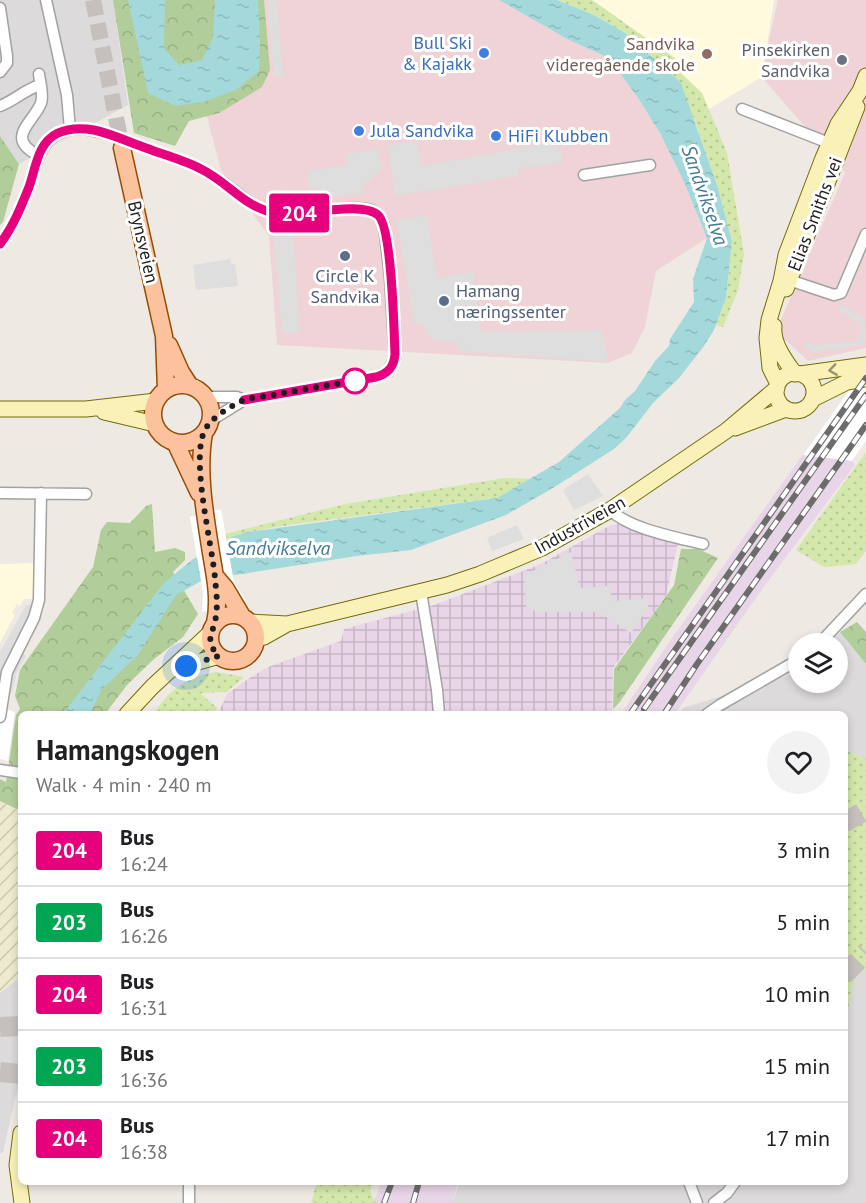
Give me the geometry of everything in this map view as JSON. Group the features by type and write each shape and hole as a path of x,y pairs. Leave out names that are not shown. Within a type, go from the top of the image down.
{"main road":[{"name":"Elias Smiths vei","path":"798,374 781,352 773,332 777,314 843,116 863,84"},
{"name":"Elias Smiths vei","path":"778,386 770,368 767,338 769,320 786,255 835,145"},
{"name":"Brynsveien","path":"122,148 164,336 180,372 190,386"},
{"name":"Brynsveien","path":"161,395 164,336"},
{"path":"866,365 784,377 778,386 777,398 786,409 802,410 813,399 847,382 866,379"},
{"path":"798,374 806,377 812,385 813,399"},
{"path":"0,409 86,409 145,404 177,385 190,386 205,397 210,409 201,449 205,509 215,576 211,646 219,656 230,661 243,659 252,651 256,639 255,630 215,576"},
{"name":"Industriveien","path":"256,639 287,624 421,592 480,574 542,548 610,510 726,431 778,386"},
{"path":"161,395 153,411 155,424 161,434 175,442 194,440 207,427"},
{"path":"86,409 155,424"},
{"name":"Industriveien","path":"726,431 786,409"},
{"path":"175,442 205,509"},
{"path":"131,711 152,687 174,669 214,621 228,615 242,614"},
{"name":"Industriveien","path":"242,614 287,624"},
{"path":"174,669 219,656"},
{"path":"18,1157 18,1174"},
{"path":"19,1185 21,1203"}],"street":[{"path":"46,0 68,95 70,130"},
{"path":"0,8 7,63 0,72"},
{"path":"0,106 39,80 42,102 23,130 23,138 27,147 38,155"},
{"name":"Elias Smiths vei","path":"742,109 835,145"},
{"path":"0,244 15,222 38,155 57,134 84,129 112,135 201,168 262,211 286,215 356,208 372,211 380,217 384,225 390,277 395,358 388,372 376,377 244,400 205,397"},
{"path":"584,175 647,165"},
{"name":"Elias Smiths vei","path":"789,280 834,295 841,293 866,234"},
{"path":"207,427 244,400"},
{"path":"1,712 7,672 34,618 39,600 41,493"},
{"path":"0,494 86,494"},
{"path":"610,510 618,518 703,544"},
{"path":"421,592 439,711"},
{"path":"829,633 866,594"},
{"path":"711,711 788,666"},
{"path":"0,770 18,773"},
{"path":"189,1185 189,1203"},
{"path":"690,1185 697,1203"},
{"path":"714,1203 733,1185"}],"shaded area":[{"path":"0,0 113,0 128,105 19,164 0,136"},
{"path":"258,0 499,0 569,40 609,58 660,133 684,182 707,238 656,271 645,327 632,353 608,363 277,345 269,236 221,170 203,102"},
{"path":"267,0 277,0 283,77 274,77"},
{"name":"Sandvika videregående skole","path":"557,0 774,0 762,77 694,118"},
{"path":"778,0 866,0 866,348 808,361 776,331 845,173 761,76"},
{"path":"417,141 421,166 554,142 561,153 563,162 518,169 519,176 395,196 388,146"},
{"path":"378,148 381,170 363,186 363,194 319,197 318,188 309,190 307,171 347,165 346,154"},
{"name":"Hamang næringssenter","path":"427,215 437,278 473,272 481,332 602,330 608,362 459,351 458,343 434,341 427,334 423,324 414,324 397,220"},
{"path":"293,230 300,333 282,333 273,232"},
{"path":"230,259 232,265 235,263 238,286 196,290 193,265"},
{"path":"841,304 865,320 866,340 863,345 814,352 803,347 807,342 815,345 856,341 861,333 860,324 838,310"},
{"path":"866,366 866,441 852,461 855,465 760,592 677,711 623,711 670,641"},
{"path":"588,474 603,496 574,510 563,490"},
{"path":"620,523 678,543 666,596 613,668 612,711 219,711 227,694 251,677 268,667 341,641 344,629 434,605 539,565 609,526"},
{"path":"517,525 524,539 492,551 487,538"},
{"path":"571,552 580,588 609,586 612,601 648,598 648,608 631,633 598,612 537,612 526,607 524,575"},
{"path":"36,563 36,599 24,599 20,606 17,604 12,613 15,615 0,643 0,564"},
{"path":"26,605 34,605 38,608 42,617 22,653 26,656 17,672 12,693 0,691 0,652"},
{"path":"848,642 866,664 866,1203 452,1203 459,1185 848,1185 848,711 682,711 683,708 788,675 788,693 848,693"},
{"path":"0,801 18,810 18,978 0,992"},
{"path":"18,978 18,1091 3,1152 0,1154 0,993"},
{"path":"381,1185 457,1185 452,1203 373,1203"}],"green space":[{"path":"113,0 264,0 270,70 262,87 219,113 189,121 175,146 134,133"},
{"path":"557,0 592,0 679,61 682,74 702,93 727,153 744,254 738,290 723,327 716,325 726,298 732,241 717,185 694,118 624,32 592,14"},
{"path":"0,136 19,164 3,222 0,225"},
{"path":"866,452 866,551 856,564 824,567 796,550"},
{"path":"505,478 530,479 497,498 248,532 223,545 221,535 345,504"},
{"path":"152,504 155,552 175,548 185,552 185,560 173,572 198,614 183,637 154,659 127,685 107,711 19,711 15,696 20,670 93,567 101,530 107,522 130,523 146,506"},
{"path":"681,549 698,549 718,558 613,709 614,669 674,585"},
{"path":"857,622 866,632 866,664 848,642 848,633 840,632"},
{"path":"217,672 244,677 227,692 200,693 217,708 216,711 156,711 166,697 180,685"},
{"path":"18,712 18,810 0,801 0,779 6,782"},
{"path":"848,751 866,759 866,969 856,967 848,1009"},
{"path":"316,1185 372,1185 370,1191 376,1203 311,1203"}],"water":[{"path":"128,0 165,0 164,48 179,65 202,60 213,38 215,0 258,0 259,71 236,90 203,102 175,106 148,93"},
{"name":"Sandvikselva","path":"499,0 557,0 592,14 624,32 681,83 717,185 732,241 726,298 714,330 704,346 679,378 653,403 626,438 614,449 506,515 411,550 203,580 176,595 137,656 101,690 91,711 65,711 164,583 193,559 223,545 231,537 248,532 497,498 559,462 620,408 669,346 670,339 694,302 693,279 707,238 684,182 660,133 638,98 609,58 569,40"}],"pier":[{"path":"866,366 866,441 852,461 803,455"},
{"path":"221,509 234,582 246,600 202,612 203,592 190,517"},
{"path":"0,708 15,712 8,761 0,759"}],"tunnel":[{"path":"93,0 122,148"},
{"path":"848,821 866,810"},
{"path":"848,971 866,952"},
{"path":"0,1027 18,1026"},
{"path":"0,1072 18,1074"}],"railway":[{"path":"632,711 866,378"},
{"path":"644,709 866,395"},
{"path":"666,711 866,425"},
{"path":"384,1203 391,1185"},
{"path":"413,1203 418,1185"}],"bus line":[{"name":"204","path":"0,244 15,222 38,155 44,146 57,134 77,129 95,130 112,135 201,168 262,211 286,215 356,208 376,213 384,225 394,320 395,354 390,369 384,375 376,377 244,400"}],"place":[{"name":"Bull Ski & Kajakk","path":"484,53"},
{"name":"Sandvika videregående skole","path":"707,54"},
{"name":"Pinsekirken Sandvika","path":"842,60"},
{"name":"Jula Sandvika","path":"359,131"},
{"name":"HiFi Klubben","path":"496,136"},
{"name":"Circle K Sandvika","path":"345,256"},
{"name":"Hamang næringssenter","path":"444,301"}],"route":[{"path":"186,666 219,656 214,652 210,640 210,633 215,623 216,598 201,468 201,449 207,427 219,415 244,400 355,381"}]}
